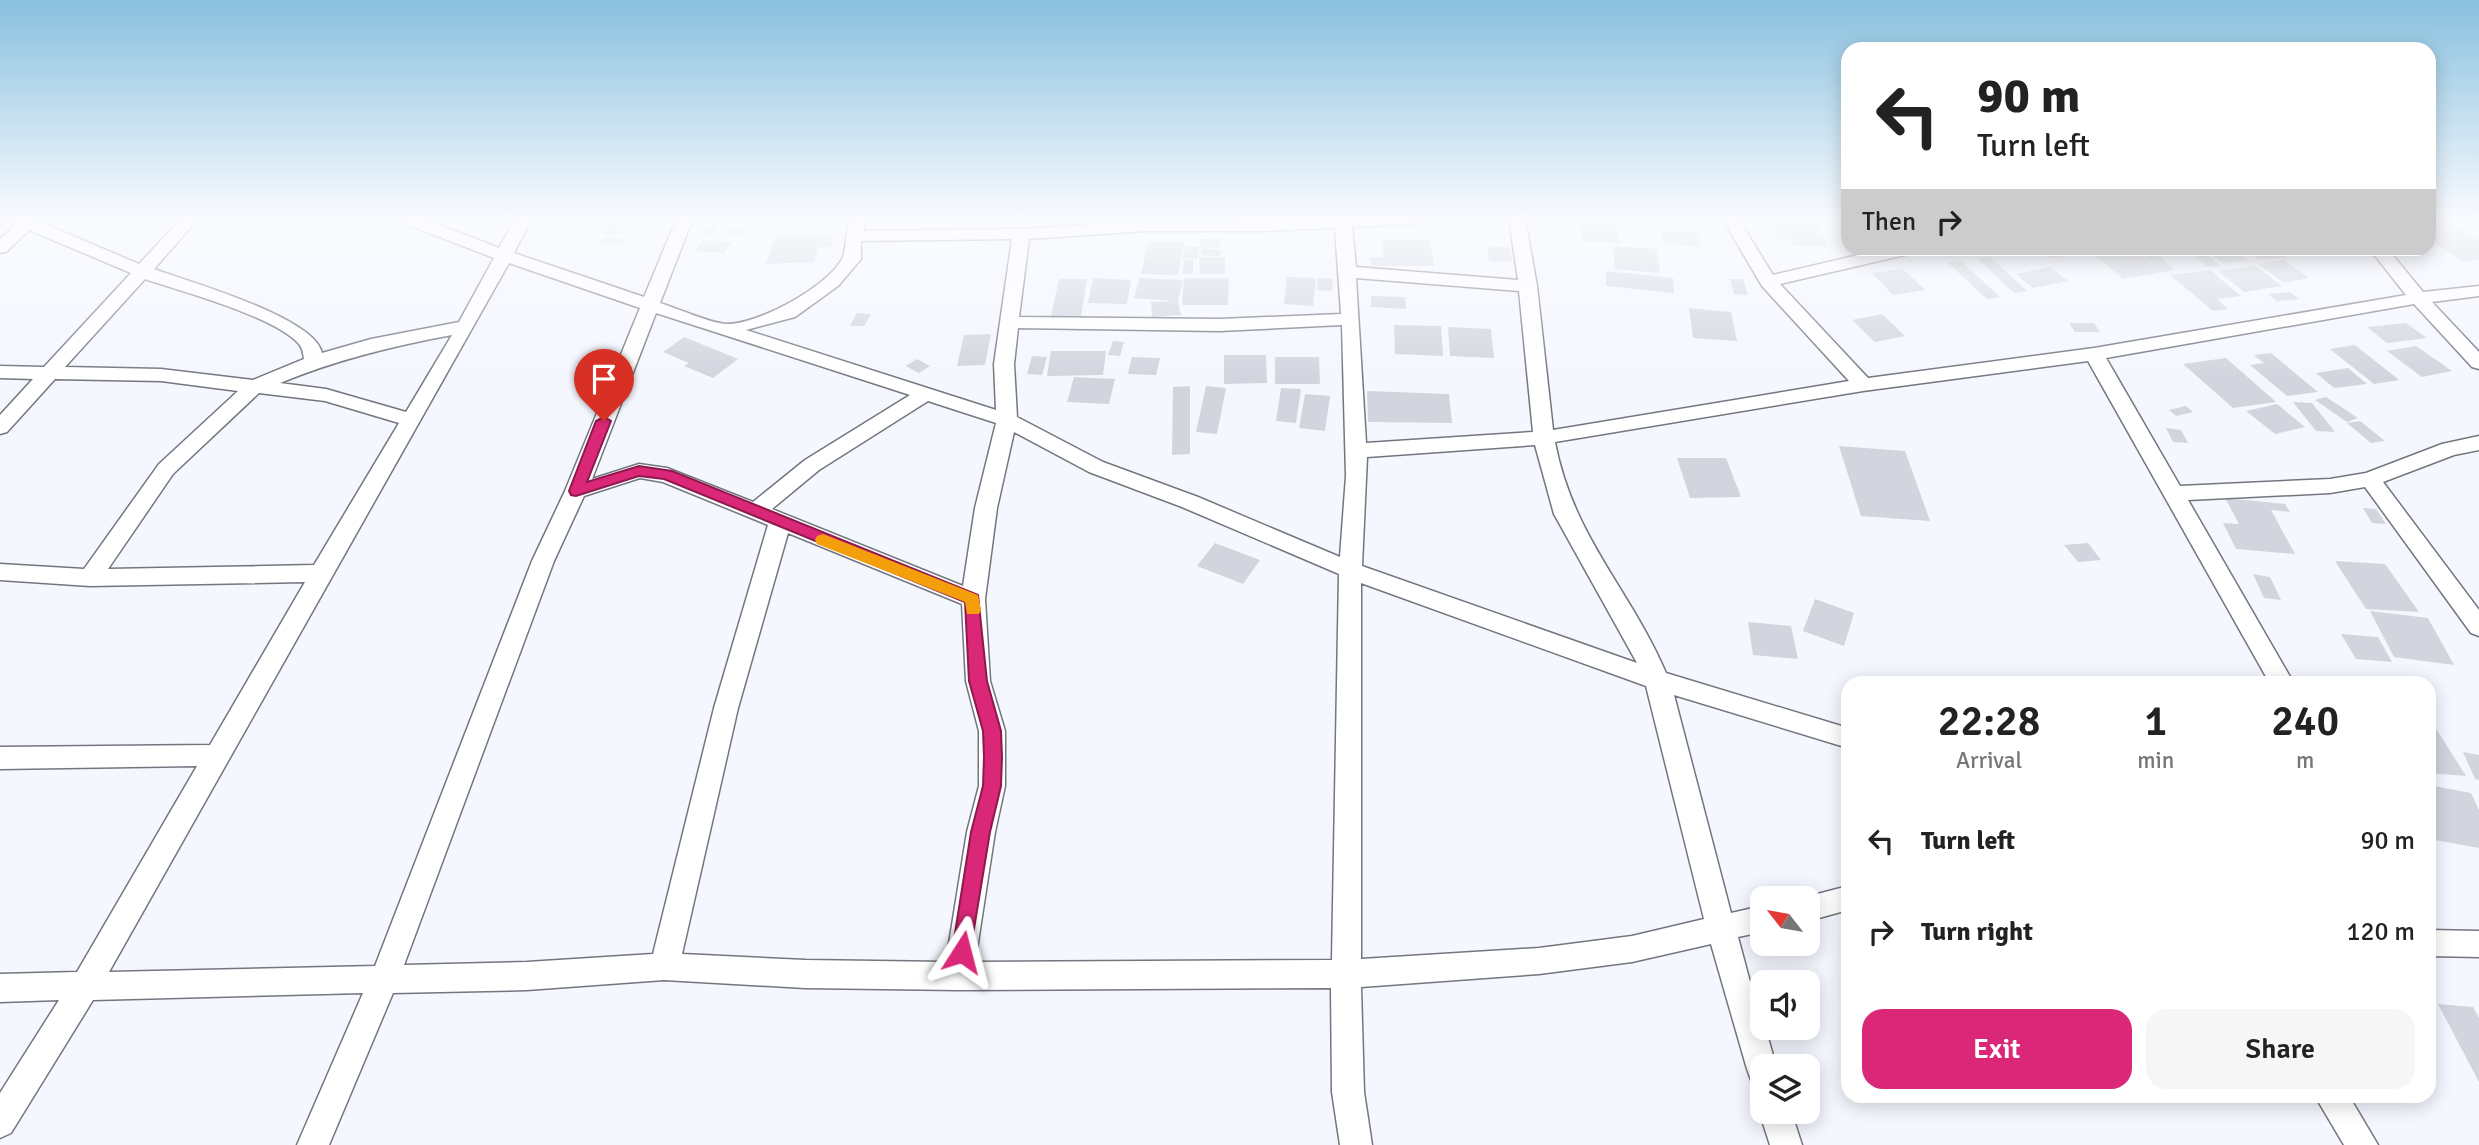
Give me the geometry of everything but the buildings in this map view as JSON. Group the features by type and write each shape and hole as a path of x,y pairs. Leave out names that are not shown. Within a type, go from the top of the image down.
{"street":[{"path":"0,1122 86,985 321,573 466,326 494,271"},
{"path":"551,271 1007,420 1096,467 1190,502 1350,570 1657,680 1841,736"},
{"path":"313,1145 384,980 543,561 576,491 663,271"},
{"path":"729,329 788,313 832,282 841,271"},
{"path":"958,976 981,832 992,786 992,731 978,681 973,599 986,508 1007,420 1004,364 1017,271"},
{"path":"1526,271 1535,390 1542,438 1556,491 1599,575 1625,613 1657,680 1720,930 1757,1054"},
{"path":"1762,271 1768,282 1863,385"},
{"path":"1768,282 1813,271"},
{"path":"2396,271 2479,363"},
{"path":"0,427 144,272 266,316 300,335 311,346 314,362"},
{"path":"1356,1145 1348,1092 1346,974 1350,570 1357,476 1347,272 1528,286"},
{"path":"1356,451 1542,438 1863,385 2094,354 2418,298 2479,291"},
{"path":"1011,322 1220,325 1350,319"},
{"path":"90,578 166,469 254,387 314,362 371,345 466,326"},
{"path":"2094,354 2278,676"},
{"path":"0,372 161,375 326,395 411,419"},
{"path":"756,511 812,465 926,394"},
{"path":"2176,494 2330,485 2370,479 2449,449 2479,443"},
{"path":"576,491 622,475 645,471 691,483 780,522 973,599"},
{"path":"2370,479 2479,627"},
{"path":"664,967 726,708 780,522"},
{"path":"0,572 90,578 321,573"},
{"path":"0,758 218,755"},
{"path":"1820,905 1841,900"},
{"path":"0,988 527,976 664,967 805,974 958,976 1346,974 1539,961 1632,949 1750,922"},
{"path":"2436,943 2479,944"},
{"path":"2335,1103 2362,1145"},
{"path":"1779,1124 1786,1145"}],"slow traffic":[{"path":"823,540 973,599 973,610"}],"route":[{"path":"604,421 576,491 639,471 667,474 973,599 978,681 989,715 993,757 992,786 981,832 962,952"}]}
